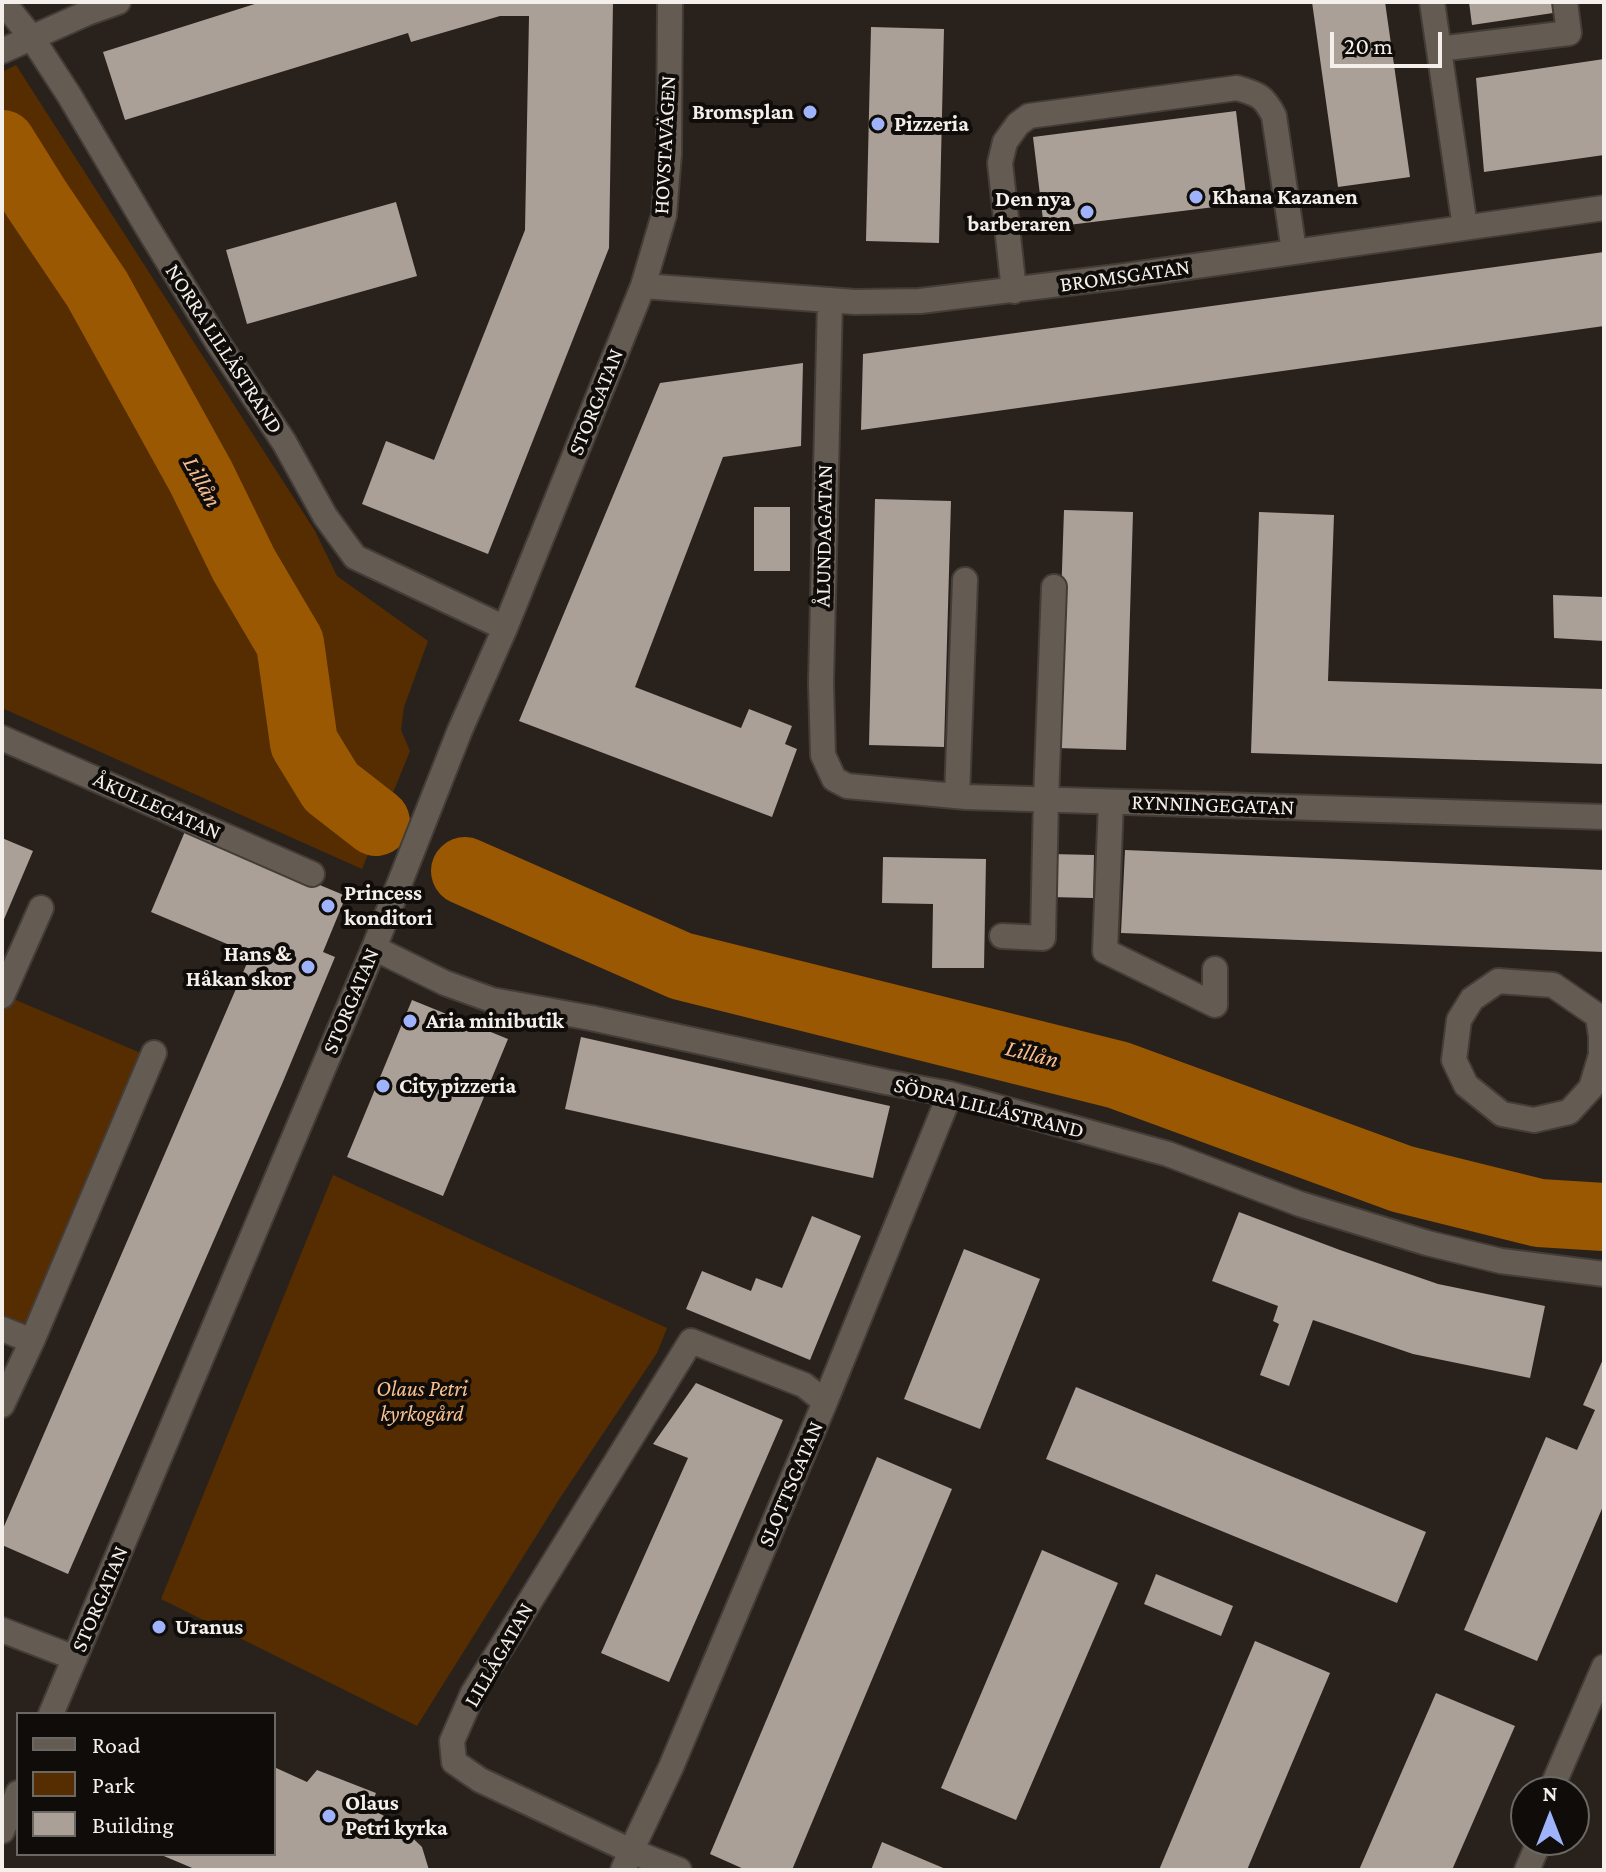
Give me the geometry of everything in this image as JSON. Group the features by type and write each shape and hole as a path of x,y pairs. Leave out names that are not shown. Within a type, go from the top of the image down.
{"street":[{"name":"NORRA LILLÅSTRAND","path":"3,2 32,38 69,95 218,343 284,442 325,516 355,557 505,628"},
{"path":"2,51 118,2"},
{"name":"HOVSTAVÄGEN","path":"643,286 664,215 669,154 670,2"},
{"path":"1432,2 1465,227"},
{"path":"1439,49 1569,33 1565,2"},
{"path":"1014,291 1000,163 1005,142 1018,124 1029,116 1237,88 1255,93 1266,101 1274,116 1294,251"},
{"name":"BROMSGATAN","path":"643,286 855,302 920,301 1014,291 1604,208"},
{"name":"STORGATAN","path":"52,1712 374,948 643,286"},
{"name":"ÅLUNDAGATAN","path":"830,300 821,683 823,755 830,771"},
{"path":"957,796 965,580"},
{"path":"1002,936 1043,938 1054,587"},
{"name":"ÅKULLEGATAN","path":"2,738 312,874"},
{"name":"RYNNINGEGATAN","path":"830,771 834,779 847,786 957,796 1604,817"},
{"path":"1111,802 1105,951 1215,1005 1215,969"},
{"path":"2,996 41,908"},
{"name":"SÖDRA LILLÅSTRAND","path":"374,948 445,983 492,1000 950,1094 1168,1154 1300,1204 1427,1243 1501,1261 1604,1274"},
{"path":"1498,981 1553,985 1601,1017 1601,1055 1591,1088 1569,1112 1534,1120 1502,1114 1466,1085 1454,1060 1459,1020 1472,999 1498,981"},
{"path":"2,1405 154,1053"},
{"name":"SLOTTSGATAN","path":"627,1860 671,1767 825,1402 950,1094"},
{"path":"2,1329 32,1341"},
{"name":"LILLÅGATAN","path":"679,1870 627,1860 480,1780 454,1762 452,1741 473,1693 691,1341 804,1385 825,1402"},
{"path":"2,1630 75,1658"},
{"path":"1560,1776 1593,1724 1604,1667"},
{"path":"2,1831 16,1798"}],"green space":[{"path":"16,65 315,531 337,576 428,641 404,707 401,730 410,751 362,869 2,708 2,72"},
{"path":"4,995 141,1053 25,1325 2,1315"},
{"name":"Olaus Petri kyrkogård","path":"333,1175 667,1328 657,1353 560,1498 417,1726 161,1599"}],"building":[{"path":"261,2 613,2 609,248 488,554 362,504 386,441 434,460 525,230 529,16 500,16 411,42 408,33 125,120 103,52"},
{"path":"1312,2 1385,2 1410,177 1338,187"},
{"path":"1469,2 1552,2 1553,13 1472,25"},
{"path":"871,27 944,29 939,243 866,241"},
{"path":"1604,59 1604,155 1484,172 1476,78"},
{"path":"1236,111 1247,203 1044,228 1033,137"},
{"path":"396,202 417,276 247,324 226,250"},
{"path":"1604,252 1604,326 861,430 863,354"},
{"path":"803,363 801,446 723,457 635,687 741,728 749,709 792,726 785,744 797,749 772,817 519,721 660,383"},
{"path":"875,499 951,501 944,747 869,745"},
{"path":"754,507 790,507 790,571 754,571"},
{"path":"1064,510 1133,512 1126,750 1056,748"},
{"path":"1259,512 1334,515 1328,681 1604,689 1604,764 1251,753"},
{"path":"1553,595 1604,597 1604,641 1554,638"},
{"path":"186,829 346,896 323,952 335,957 68,1574 2,1545 2,1531 251,954 151,912"},
{"path":"2,838 33,851 2,924"},
{"path":"1125,850 1604,870 1604,952 1121,933"},
{"path":"1051,854 1094,855 1093,898 1050,897"},
{"path":"883,857 986,859 984,968 932,968 933,904 882,903"},
{"path":"412,1000 508,1039 443,1196 347,1157"},
{"path":"581,1037 890,1106 873,1178 565,1109"},
{"path":"1239,1212 1438,1284 1545,1306 1530,1378 1413,1354 1313,1320 1289,1386 1260,1375 1279,1324 1273,1321 1278,1306 1212,1281"},
{"path":"812,1216 861,1236 810,1360 686,1309 702,1271 751,1291 756,1278 782,1288"},
{"path":"964,1249 1040,1279 980,1429 904,1399"},
{"path":"1604,1357 1604,1504 1537,1661 1464,1630 1546,1437 1577,1450 1595,1410 1583,1405"},
{"path":"696,1383 783,1420 669,1682 601,1653 688,1458 653,1444"},
{"path":"1076,1387 1426,1532 1397,1603 1046,1459"},
{"path":"877,1457 952,1489 792,1870 746,1870 710,1854"},
{"path":"1042,1550 1118,1583 1016,1820 941,1788"},
{"path":"1156,1574 1233,1606 1221,1636 1144,1604"},
{"path":"1255,1641 1330,1673 1247,1870 1159,1870"},
{"path":"1436,1693 1515,1726 1452,1870 1359,1870"},
{"name":"Olaus Petri kyrka","path":"276,1768 307,1782 317,1770 376,1793 370,1808 398,1824 422,1847 429,1870 197,1870 164,1856 276,1856"},
{"path":"882,1842 948,1870 871,1870"}],"waterway":[{"name":"Lillån","path":"2,144 97,289 201,477 244,565 290,643 304,743 331,787 376,822"},
{"name":"Lillån","path":"465,871 681,966 1118,1075 1402,1179 1539,1213 1604,1217"}],"place":[{"name":"Bromsplan","path":"810,112"},
{"name":"Pizzeria","path":"878,124"},
{"name":"Khana Kazanen","path":"1196,197"},
{"name":"Den nya barberaren","path":"1087,212"},
{"name":"Princess konditori","path":"328,906"},
{"name":"Hans & Håkan skor","path":"308,967"},
{"name":"Aria minibutik","path":"410,1021"},
{"name":"City pizzeria","path":"383,1086"},
{"name":"Uranus","path":"159,1627"},
{"name":"Olaus Petri kyrka","path":"329,1816"}]}
